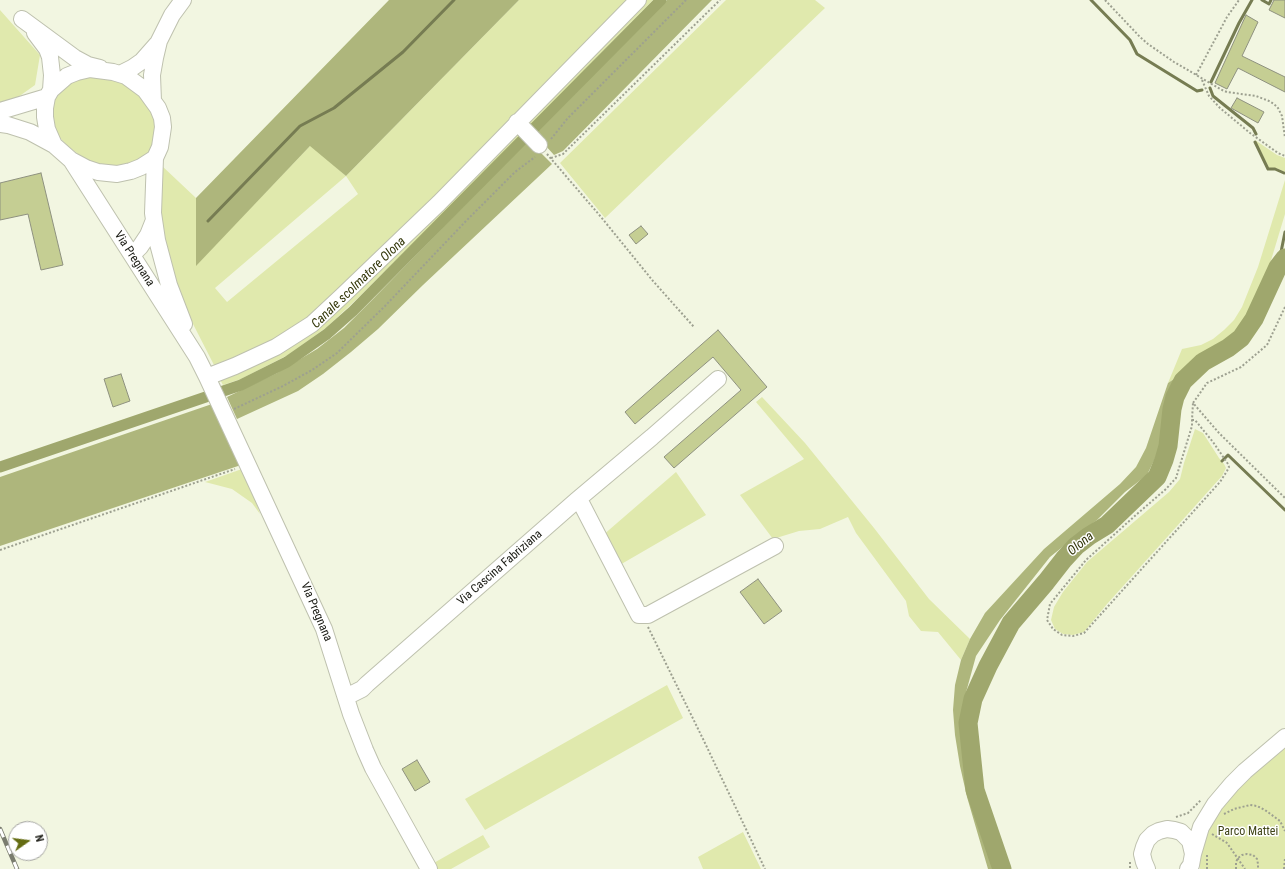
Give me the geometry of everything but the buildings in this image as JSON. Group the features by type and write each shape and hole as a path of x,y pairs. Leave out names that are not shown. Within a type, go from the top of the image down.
{"street":[{"path":"153,101 152,75 159,41 172,15 183,0"},
{"path":"208,379 276,347 312,324 439,203 638,0"},
{"path":"0,124 30,132 54,145 71,160 86,168 108,174 117,174 142,167 155,158 160,147 163,127 162,118 158,108 145,90 133,81 113,72 88,65 75,58 22,19 42,42 47,50 52,66 49,93 45,108 45,117 47,129 54,145"},
{"path":"0,111 49,93 64,79 77,72 90,69 113,72 132,68 142,61 159,41"},
{"path":"517,123 542,149"},
{"name":"Via Pregnana","path":"155,158 153,191 154,220 157,240 169,285 197,357 324,629 357,730 374,768 429,869"},
{"name":"Via Pregnana","path":"71,160 197,357"},
{"path":"132,255 140,247 148,235 154,220"},
{"name":"Via Cascina Fabriziana","path":"346,697 362,689 577,500 718,379"},
{"path":"577,500 582,505 639,615 648,615 775,546"},
{"path":"1196,860 1201,827 1212,807 1245,771 1285,737"},
{"path":"1138,866 1147,840 1152,834 1167,829 1174,824 1193,820 1212,807"},
{"path":"1174,824 1190,841 1196,860"}],"path":[{"path":"223,410 283,386 312,370 336,352 385,306 515,172 542,149 567,119 686,0"},
{"path":"551,158 563,154 720,0"},
{"path":"1105,0 1148,44 1161,54 1212,86 1227,92 1256,96 1269,100 1278,108 1280,112 1285,138"},
{"path":"1196,75 1227,17 1239,0"},
{"path":"1201,78 1209,96 1220,108 1250,133 1278,153 1285,156"},
{"path":"542,149 601,217 653,281 694,327"},
{"path":"1192,420 1195,420 1213,442 1228,464 1227,471 1220,482 1084,633 1073,636 1062,635 1053,629 1047,620 1050,604 1086,560 1166,490 1176,478 1192,426 1192,420 1193,403 1206,383 1241,367 1267,345 1285,307"},
{"path":"1193,403 1219,433 1285,498"},
{"path":"0,550 248,465"},
{"path":"639,615 648,628 765,869"},
{"path":"1174,824 1188,813 1212,807 1234,809 1250,805 1266,810 1280,822 1285,831"},
{"path":"1210,840 1212,829"},
{"path":"1211,834 1227,843 1244,869"},
{"path":"1236,869 1236,862 1238,859 1242,855 1247,854 1257,859 1258,869"},
{"path":"1284,869 1285,858"},
{"path":"1196,860 1207,869"}],"green space":[{"path":"389,0 519,0 346,176 310,146 196,266 196,198"},
{"path":"519,0 630,0 441,193 313,316 274,342 215,367 192,322 173,278 162,237 158,198 161,165 196,198 196,265 311,145 346,176","holes":["346,176 358,194 227,302 215,288"]},
{"path":"644,0 653,0 530,128 523,120"},
{"path":"667,0 712,0 563,151 554,155 535,134"},
{"path":"726,0 815,0 825,8 605,218 560,163"},
{"path":"0,10 40,55 35,85 14,100 0,104"},
{"path":"98,77 112,79 125,84 143,97 153,111 157,127 156,140 147,154 124,168 97,164 82,157 59,137 54,126 52,118 55,97 73,81 82,78"},
{"path":"516,127 522,134 327,327 288,355 241,379 223,385 218,376 285,347"},
{"path":"528,140 552,164 378,329 351,352 298,391 237,419 227,397 277,373 317,349 344,328"},
{"path":"1255,140 1277,155 1285,158 1285,172 1276,168 1269,168"},
{"path":"1285,180 1285,214 1269,267 1250,314 1228,340 1194,360 1177,377 1168,383 1182,349 1201,345 1213,339 1234,320 1242,307 1258,267"},
{"path":"1177,377 1163,411 1167,422 1159,450 1147,475 1125,492 1097,520 1050,557 1000,620 976,656 960,721 971,792 995,869 988,869 967,797 955,735 953,710 955,685 961,660 970,639 985,613 1044,549 1120,484 1136,467 1146,448 1168,383"},
{"path":"762,397 805,443 929,599 970,639 961,660 938,632 921,631 909,616 906,601 856,533 848,517 820,529 799,531 773,539 740,495 804,459 756,402"},
{"path":"212,404 241,465 0,546 0,477"},
{"path":"1195,429 1203,433 1224,464 1226,468 1222,476 1107,604 1084,632 1073,635 1063,634 1055,629 1051,620 1054,607 1063,592 1087,562 1169,492 1180,479"},
{"path":"242,469 260,514 252,503 232,489 205,482"},
{"path":"676,472 706,515 618,566 602,536"},
{"path":"667,685 683,718 485,830 465,799"},
{"name":"Parco Mattei","path":"1285,744 1285,869 1200,869 1200,842 1226,799"},
{"path":"743,832 761,869 703,869 698,857"},
{"path":"483,835 490,847 451,869 435,869 432,864"}],"waterway":[{"path":"208,221 300,126 334,108 403,52 454,0"},
{"name":"Canale scolmatore Olona","path":"0,467 241,385 287,362 327,334 353,311 661,0"},
{"path":"1091,0 1130,40 1137,54 1197,91 1202,90"},
{"path":"1211,82 1239,23 1252,0"},
{"path":"1262,0 1269,4 1271,0"},
{"path":"1210,88 1213,96 1253,128 1256,134"},
{"path":"1255,142 1268,169 1275,169 1284,173"},
{"path":"1278,267 1285,232"},
{"name":"Olona","path":"1002,869 975,790 968,723 973,699 988,666 1011,623 1064,559 1076,546 1107,525 1157,477 1168,446 1172,409 1175,397 1183,381 1203,362 1228,348 1241,338 1254,319 1278,267 1285,258"},
{"path":"1222,461 1228,455 1285,510"}],"railway":[{"path":"0,829 17,869"}]}
